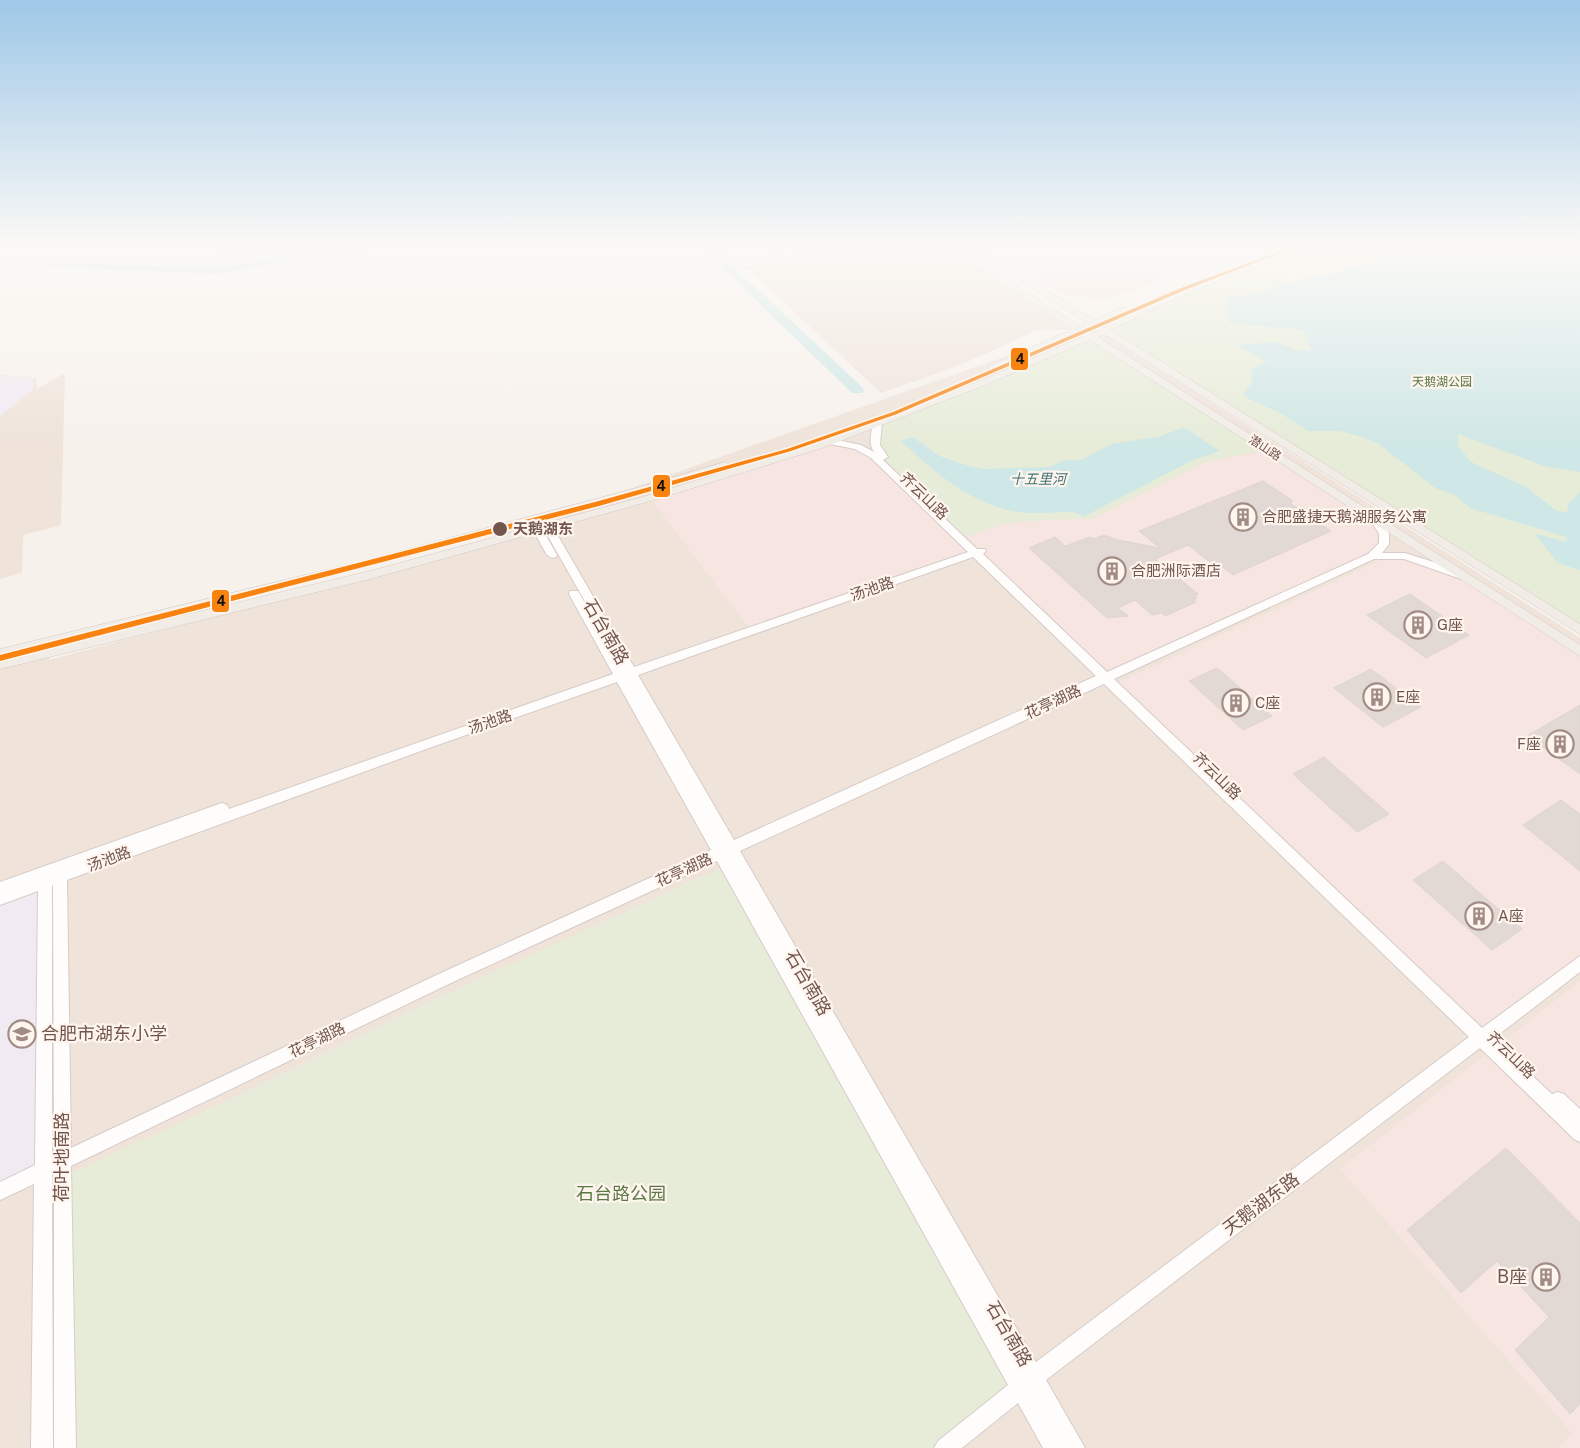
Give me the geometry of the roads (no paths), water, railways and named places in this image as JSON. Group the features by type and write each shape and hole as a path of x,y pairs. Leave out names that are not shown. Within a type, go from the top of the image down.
{"main road":[{"name":"潜山路","path":"1055,313 1580,652"},
{"name":"潜山路","path":"1076,313 1580,630"},
{"path":"0,664 370,575 810,438 967,379 1119,313"},
{"path":"0,654 367,564 650,498 828,441 977,385 1092,336 1140,313"}],"street":[{"name":"齐云山路","path":"878,422 874,438 876,451 976,550"},
{"path":"828,441 858,447 874,456 976,550 1484,1036 1580,1133"},
{"path":"1372,556 1384,544 1384,534 1374,519"},
{"name":"石台南路","path":"539,523 1027,1383 1055,1448"},
{"name":"汤池路","path":"0,888 53,874 976,550"},
{"name":"花亭湖路","path":"0,1191 448,977 1372,556 1405,556 1462,576"},
{"name":"汤池路","path":"0,898 53,874"},
{"name":"荷叶地南路","path":"53,874 62,1160 64,1448"},
{"name":"荷叶地南路","path":"42,1448 44,1170 53,874"},
{"name":"天鹅湖东路","path":"945,1448 1027,1383 1580,963"},
{"name":"齐云山路","path":"1484,1036 1580,1121"},
{"name":"石台南路","path":"1027,1383 1074,1448"}],"water":[{"path":"1228,313 1580,313 1580,472 1547,467 1458,434 1458,446 1471,462 1526,487 1557,511 1567,512 1569,503 1580,492 1580,570 1558,563 1534,533 1565,542 1567,537 1470,508 1455,495 1435,488 1379,444 1363,437 1339,431 1308,431 1280,413 1249,399 1243,394 1253,381 1251,369 1267,362 1237,345 1275,342 1297,350 1311,351 1303,330 1230,323"},
{"path":"1184,427 1220,451 1193,460 1083,517 1074,512 1034,513 996,507 952,484 901,441 913,437 939,456 984,469 1050,467 1064,460 1081,460 1112,444 1161,436"}],"waterway":[{"name":"十五里河","path":"775,313 857,390"}],"place":[{"name":"合肥盛捷天鹅湖服务公寓","path":"1243,517"},
{"name":"天鹅湖东","path":"500,529"},
{"name":"合肥洲际酒店","path":"1112,571"},
{"name":"G座","path":"1418,625"},
{"name":"E座","path":"1377,697"},
{"name":"C座","path":"1236,703"},
{"name":"F座","path":"1560,744"},
{"name":"A座","path":"1479,916"},
{"name":"合肥市湖东小学","path":"22,1034"},
{"name":"B座","path":"1546,1277"}],"park label":[{"name":"天鹅湖公园","path":"1442,382"},
{"name":"石台路公园","path":"621,1194"}]}
